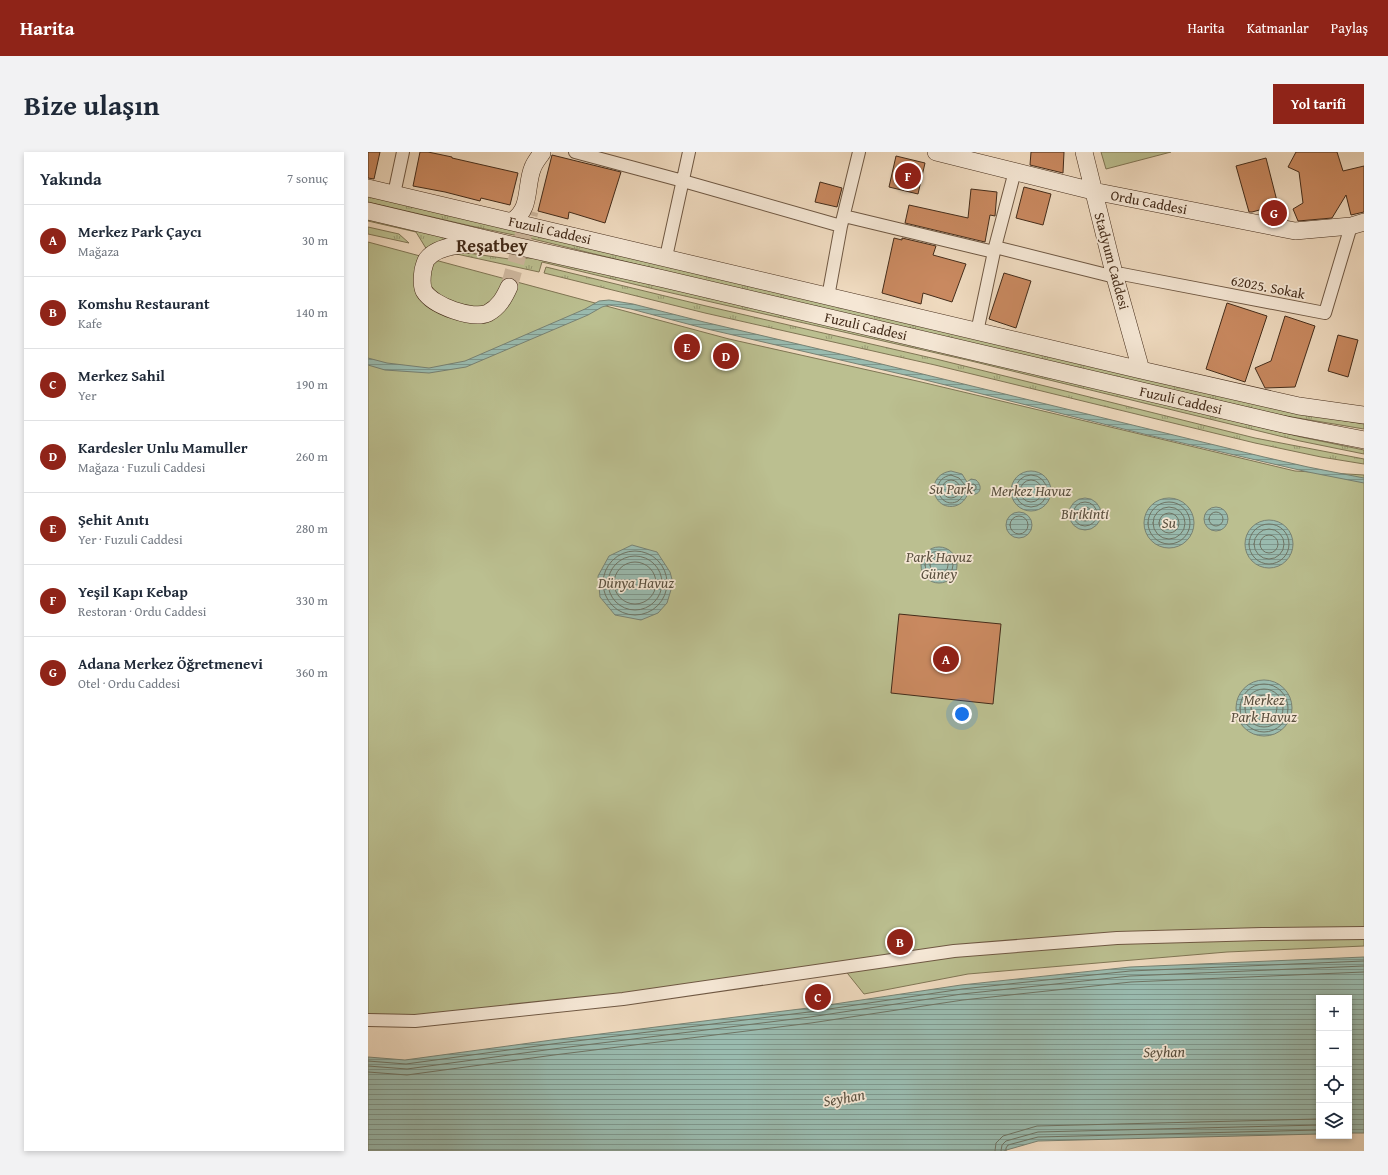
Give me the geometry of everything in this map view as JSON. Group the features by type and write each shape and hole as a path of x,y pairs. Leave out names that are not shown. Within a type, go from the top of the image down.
{"main road":[{"name":"Ordu Caddesi","path":"936,152 1093,191 1295,231 1358,224"},
{"name":"Stadyum Caddesi","path":"1084,152 1115,277 1141,370"},
{"path":"530,209 542,153"},
{"path":"512,221 517,219 526,207 533,167 542,153"},
{"name":"Fuzuli Caddesi","path":"368,188 1141,370 1299,406 1364,415"},
{"name":"Fuzuli Caddesi","path":"368,211 687,284 1287,425 1364,440"},
{"path":"507,244 468,244 447,247 434,253 426,259 421,278 424,291 435,301 444,307 462,313 487,313 503,301 509,287"}],"street":[{"path":"394,194 403,152"},
{"path":"575,152 842,221 995,249 1115,277"},
{"path":"666,257 689,152"},
{"path":"828,297 842,221 859,152"},
{"path":"977,332 995,249 1015,172"},
{"name":"62025. Sokak","path":"1115,277 1122,274 1325,313 1358,224"},
{"path":"368,1020 415,1021 623,999 954,951 1117,938 1364,932"}],"green space":[{"path":"1101,152 1171,152 1106,169"},
{"path":"368,196 1281,410 1364,424 1364,429 1280,415 718,284 533,239 368,202"},
{"path":"368,219 476,243 427,250 416,232 368,221"},
{"path":"368,227 399,234 409,243 368,234"},
{"path":"368,242 729,339 917,381 1295,471 1364,475 1364,946 1227,952 968,974 864,994 840,964 725,982 413,1017 368,1016"},
{"path":"461,252 516,260 528,258 549,258 1301,437 1364,450 1364,454 1300,441 967,360 542,262 539,272 452,253"},
{"path":"546,267 706,306 936,359 1255,438 1364,459 1364,464 1321,457 1255,443 935,365 705,313 544,273"}],"water":[{"path":"609,300 633,304 1264,457 1364,478 1364,483 1308,472 1148,435 905,375 609,305 466,367 429,373 385,370 368,365 368,358 387,363 429,368 465,361 585,309 599,301"},
{"name":"Su Park","path":"951,471 962,474 967,482 971,479 976,480 979,483 980,489 975,494 968,493 962,503 955,506 947,506 941,503 937,498 934,492 934,485 942,474"},
{"name":"Merkez Havuz","path":"1035,471 1042,474 1048,480 1051,491 1050,499 1042,508 1035,511 1027,511 1020,508 1012,499 1011,487 1014,480 1023,472"},
{"name":"Birikinti","path":"1082,498 1088,498 1098,505 1101,514 1100,520 1094,527 1088,530 1082,530 1072,523 1069,517 1069,511 1076,501"},
{"name":"Su","path":"1169,498 1179,500 1187,505 1192,513 1194,523 1192,533 1187,541 1179,546 1169,548 1159,546 1151,541 1146,533 1144,523 1146,513 1151,505 1159,500"},
{"path":"1216,507 1224,511 1228,519 1224,527 1216,531 1208,527 1204,519 1208,511"},
{"path":"1019,512 1028,516 1032,525 1028,534 1019,538 1010,534 1006,525 1010,516"},
{"path":"1269,520 1278,522 1286,527 1291,535 1293,544 1291,553 1286,561 1278,566 1269,568 1260,566 1252,561 1247,553 1245,544 1247,535 1252,527 1260,522"},
{"name":"Dünya Havuz","path":"632,545 657,552 670,572 673,583 667,603 658,613 641,620 615,615 600,597 598,576 609,556"},
{"name":"Park Havuz Güney","path":"942,547 952,552 956,558 956,572 952,578 946,582 936,583 926,578 922,572 921,562 926,552 932,548"},
{"name":"Merkez Park Havuz","path":"1264,680 1279,685 1287,693 1292,708 1287,723 1279,731 1264,736 1249,731 1241,723 1236,708 1241,693 1249,685"},
{"name":"Seyhan","path":"1364,957 1364,1133 1352,1133 1352,995 1316,995 1316,1134 1038,1141 1003,1151 368,1151 368,1057 405,1060 808,1008 961,985 1130,967"}],"building":[{"path":"368,152 380,152 374,179 368,178"},
{"path":"420,152 428,152 452,157 518,173 510,205 481,198 480,201 413,186"},
{"path":"1031,152 1064,152 1063,173 1030,165"},
{"path":"1296,152 1337,152 1343,171 1364,166 1364,212 1351,215 1346,195 1332,218 1298,221 1293,209 1303,203 1299,172 1288,167"},
{"path":"552,155 621,172 605,223 569,212 568,219 538,211"},
{"path":"896,156 925,163 918,194 889,187"},
{"path":"1266,158 1278,205 1249,212 1236,166"},
{"path":"820,182 842,188 837,207 815,202"},
{"path":"1024,187 1051,194 1043,225 1016,218"},
{"path":"971,189 997,192 995,216 990,215 985,242 905,223 909,205 968,218"},
{"path":"894,238 902,240 902,238 936,246 933,255 966,264 952,302 923,293 921,304 882,293"},
{"path":"1004,273 1031,281 1016,328 989,319"},
{"path":"1227,303 1267,316 1245,382 1206,369"},
{"path":"1285,316 1315,326 1295,387 1265,388 1255,368 1271,361"},
{"path":"1338,335 1358,340 1348,377 1328,371"},
{"path":"899,614 1001,624 993,704 891,693"}],"tunnel":[{"path":"509,287 530,211"}],"place":[{"name":"Yeşil Kapı Kebap","path":"908,176"},
{"name":"Adana Merkez Öğretmenevi","path":"1274,213"},
{"name":"Şehit Anıtı","path":"687,347"},
{"name":"Kardesler Unlu Mamuller","path":"726,356"},
{"name":"Merkez Park Çaycı","path":"946,659"},
{"name":"Komshu Restaurant","path":"900,942"},
{"name":"Merkez Sahil","path":"818,997"}],"district":[{"name":"Reşatbey","path":"492,246"}]}
